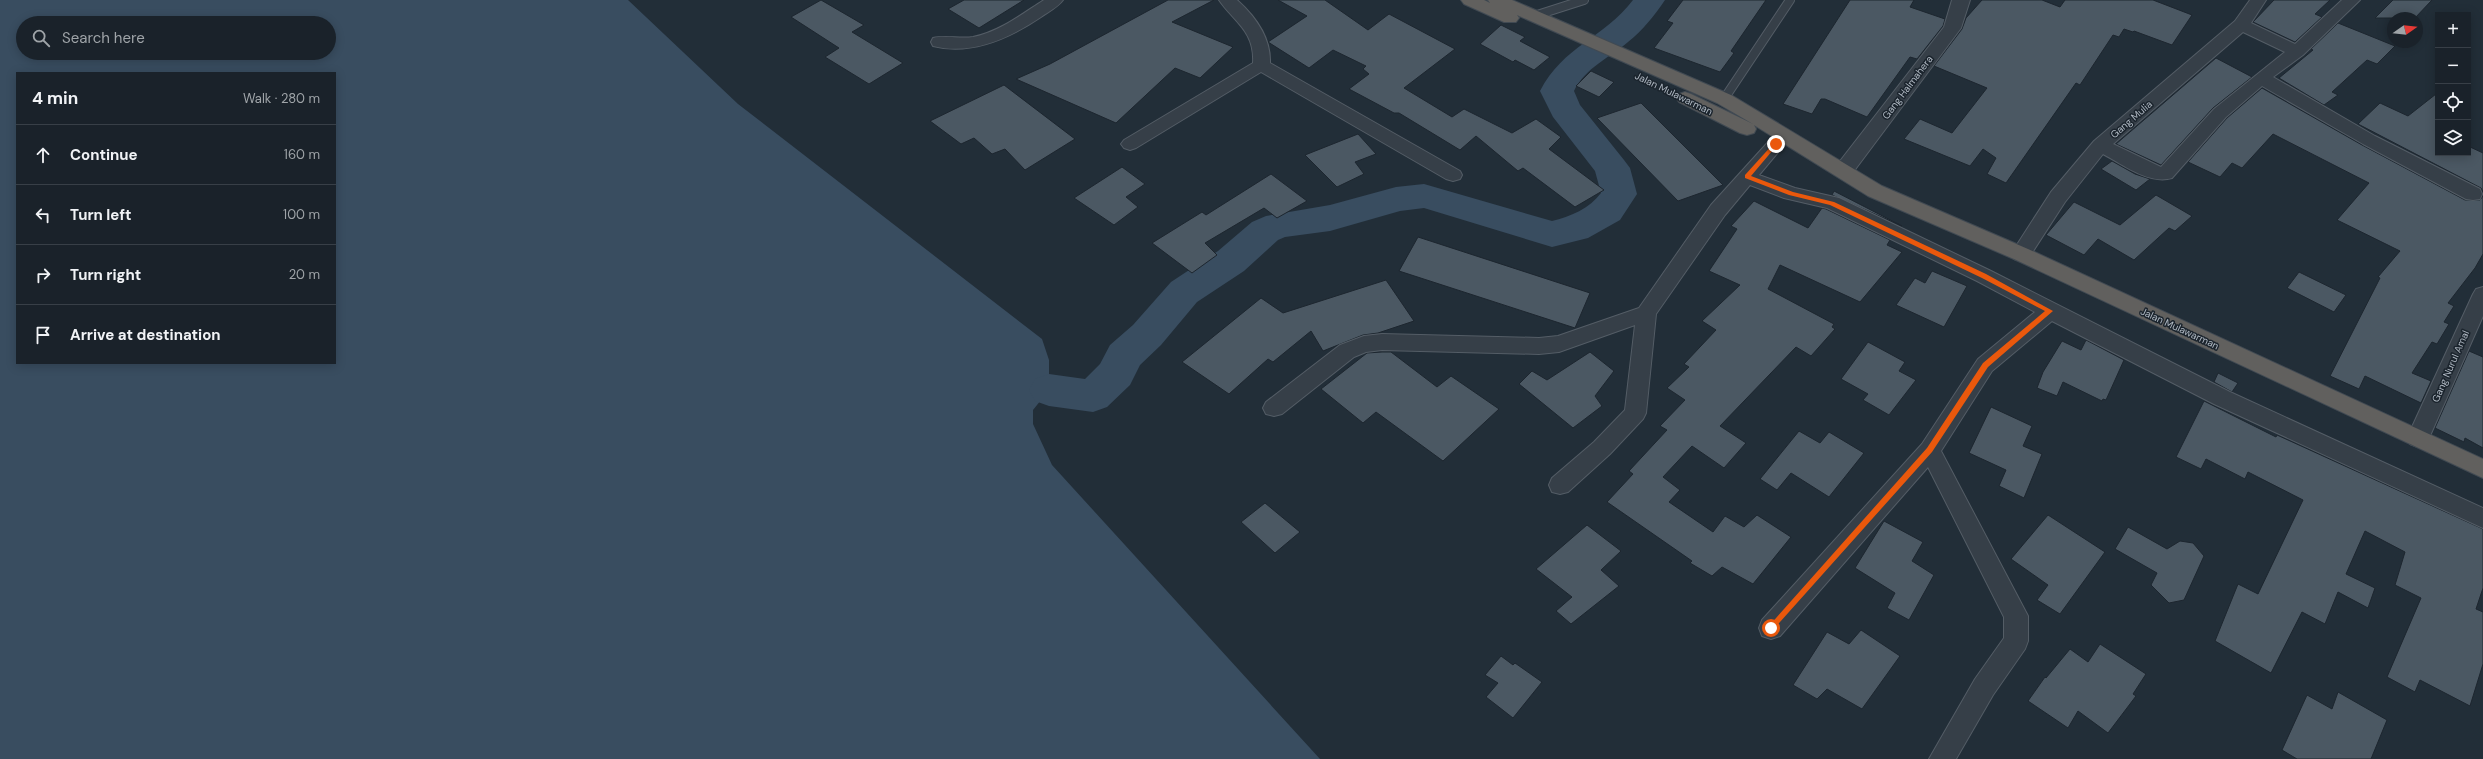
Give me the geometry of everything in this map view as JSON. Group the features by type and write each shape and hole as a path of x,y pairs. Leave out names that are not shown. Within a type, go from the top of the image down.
{"highway":[{"name":"Jalan Mulawarman","path":"1470,0 1570,38 1626,63 1724,99 1844,170 1876,191"},
{"name":"Jalan Mulawarman","path":"1501,1 1534,16 1570,38"},
{"name":"Jalan Mulawarman","path":"1626,63 1845,181 1876,191 2021,254 2483,469"}],"street":[{"path":"939,42 957,44 987,40 1055,0"},
{"path":"1130,144 1261,65 1263,56 1253,31 1244,15 1227,0"},
{"name":"Gang Halmahera","path":"1844,170 1952,28 1961,0"},
{"name":"Gang Mulia","path":"2021,254 2058,197 2100,145 2241,24 2258,0"},
{"path":"2100,145 2155,173 2166,174 2206,126 2261,78 2297,51 2352,0"},
{"path":"2241,24 2297,51"},
{"path":"1261,65 1453,175"},
{"path":"2261,78 2369,140 2473,194"},
{"path":"1560,485 1602,448 1635,413 1646,313 1718,210 1776,144"},
{"path":"1747,177 1791,194 1832,203 1950,260 2222,398 2483,518"},
{"name":"Gang Nurul Amal","path":"2418,438 2483,294"},
{"path":"1771,628 1930,450 1986,365 2050,311"},
{"path":"1274,408 1347,351 1364,344 1382,342 1552,345 1646,313"},
{"path":"1930,450 2016,616 2016,641 1984,687 1942,759"}],"lane":[{"path":"1534,16 1584,0"},
{"path":"1724,99 1790,0"}],"water":[{"path":"0,0 628,0 738,104 1042,339 1049,360 1049,390 1033,410 1033,424 1052,465 1320,759 0,759"}],"building":[{"path":"821,0 864,25 852,32 903,63 869,84 825,57 839,48 791,17"},
{"path":"964,0 1024,0 979,28 948,9"},
{"path":"1168,0 1214,0 1172,22 1233,47 1200,78 1175,68 1116,123 1016,79 1050,64"},
{"path":"1278,0 1325,0 1368,30 1389,14 1455,49 1404,88 1452,117 1464,109 1512,133 1536,119 1561,137 1549,149 1604,190 1575,207 1523,168 1518,171 1476,136 1460,150 1399,113 1394,113 1349,89 1369,74 1363,69 1366,66 1333,50 1309,68 1268,42 1307,16"},
{"path":"1683,0 1766,0 1731,51 1734,53 1720,72 1654,48 1673,23 1667,21"},
{"path":"1850,0 1914,0 1910,7 1945,19 1943,26 1917,59 1910,57 1867,117 1825,99 1821,99 1812,114 1783,104"},
{"path":"1982,0 2042,0 2060,7 2065,0 2153,0 2192,15 2172,45 2134,31 2124,29 2119,37 2113,35 2080,85 2076,83 2006,183 1987,174 1996,158 1983,149 1970,166 1904,139 1920,119 1952,133 1987,88 1934,66 1962,29 1966,18"},
{"path":"2274,0 2330,0 2315,14 2322,17 2295,42 2253,22"},
{"path":"2393,0 2432,0 2421,12 2387,12 2387,18 2375,18"},
{"path":"2338,23 2387,43 2387,48 2393,48 2377,64 2367,60 2332,92 2338,95 2324,105 2279,78 2313,50 2311,49"},
{"path":"1501,25 1525,37 1520,41 1550,57 1534,70 1515,60 1513,62 1480,44"},
{"path":"2216,58 2252,77 2213,108 2161,165 2116,144"},
{"path":"1591,71 1614,82 1599,97 1576,86"},
{"path":"1004,85 1075,139 1025,170 1005,149 992,154 974,138 961,144 930,121"},
{"path":"2262,88 2362,145 2465,200 2480,200 2483,196 2483,254 2475,268 2448,303 2454,306 2444,322 2449,324 2437,344 2432,342 2412,373 2431,381 2421,403 2365,376 2359,389 2330,376 2380,278 2378,277 2400,251 2337,220 2369,183 2273,134 2242,168 2232,163 2220,177 2188,162 2227,118"},
{"path":"2435,95 2435,156 2471,156 2471,147 2483,153 2483,192 2481,188 2358,124 2380,103 2408,116"},
{"path":"1641,103 1723,185 1678,201 1597,118"},
{"path":"1358,134 1376,154 1355,162 1364,174 1337,187 1305,155"},
{"path":"2112,161 2135,174 2150,179 2136,190 2101,169"},
{"path":"1122,167 1145,184 1126,197 1138,207 1114,225 1074,198"},
{"path":"1271,174 1307,201 1277,218 1264,208 1205,243 1217,255 1192,273 1152,243 1202,212 1206,215"},
{"path":"1834,191 1902,226 1832,195"},
{"path":"2156,195 2192,216 2175,231 2169,228 2134,260 2098,239 2084,255 2046,235 2074,202 2120,225"},
{"path":"1754,201 1808,228 1822,208 1826,209 1890,240 1887,245 1902,252 1860,302 1780,265 1768,289 1834,324 1832,327 1835,329 1811,356 1796,347 1720,426 1746,443 1724,468 1692,446 1663,477 1680,490 1669,502 1713,532 1725,516 1744,527 1757,515 1791,537 1753,584 1722,567 1712,576 1690,563 1692,561 1607,502 1633,474 1629,471 1667,430 1660,426 1685,400 1667,388 1689,367 1684,364 1716,330 1702,321 1740,285 1709,271 1737,229 1731,226"},
{"path":"1418,237 1590,293 1575,328 1399,271"},
{"path":"1932,271 1967,286 1944,327 1896,305 1915,278 1925,283"},
{"path":"2299,272 2346,295 2334,312 2287,288"},
{"path":"1386,280 1414,321 1378,333 1363,335 1323,351 1311,331 1273,362 1268,359 1229,394 1182,362 1261,298 1283,313"},
{"path":"2086,340 2124,360 2106,400 2103,399 2102,401 2063,382 2057,396 2037,388 2043,372 2062,341 2081,350"},
{"path":"1868,342 1905,362 1899,371 1916,380 1889,415 1863,400 1868,394 1841,379"},
{"path":"2469,351 2483,357 2483,448 2465,438 2464,442 2435,428"},
{"path":"1391,352 1437,387 1451,376 1499,409 1443,461 1376,412 1363,423 1321,389 1367,353"},
{"path":"1590,352 1614,371 1595,396 1602,406 1573,428 1519,384 1532,371 1547,380"},
{"path":"2218,373 2238,383 2232,392 2214,382"},
{"path":"2204,401 2276,437 2277,435 2483,529 2483,588 2476,609 2483,612 2483,664 2470,706 2420,680 2415,692 2387,677 2421,598 2395,585 2405,552 2365,531 2346,574 2375,588 2368,608 2338,592 2325,624 2302,612 2271,673 2215,641 2238,584 2258,594 2303,500 2248,472 2245,479 2206,459 2201,469 2176,457"},
{"path":"1991,407 2032,426 2023,446 2042,454 2024,498 1999,486 2006,470 1969,453"},
{"path":"1799,431 1820,443 1829,432 1864,453 1829,497 1791,473 1777,490 1760,479"},
{"path":"1265,503 1300,532 1275,553 1241,522"},
{"path":"2048,515 2105,552 2060,614 2037,600 2048,585 2011,559"},
{"path":"1884,521 1923,542 1912,561 1934,575 1909,620 1887,608 1895,593 1855,568"},
{"path":"1587,525 1621,551 1601,570 1619,586 1571,624 1556,611 1572,597 1536,569"},
{"path":"2128,527 2167,549 2180,541 2193,543 2204,556 2184,600 2169,603 2151,585 2157,573 2115,549"},
{"path":"1861,630 1900,656 1862,709 1827,689 1817,699 1793,685 1827,632 1849,644"},
{"path":"2100,644 2146,674 2133,694 2136,696 2108,733 2078,711 2068,728 2028,701 2045,677 2046,678 2070,649 2088,662"},
{"path":"1501,656 1513,665 1515,663 1542,682 1513,718 1486,697 1498,683 1485,675"},
{"path":"2338,692 2387,720 2371,759 2297,759 2282,750 2307,695 2332,709"}],"waterway":[{"path":"1049,390 1093,396 1116,374 1124,356 1147,335 1184,292 1231,261 1251,245 1265,231 1279,225 1330,218 1372,208 1396,199 1424,196 1552,234 1575,229 1607,211 1619,194 1612,168 1565,109 1557,91 1562,80 1569,71 1587,56 1617,36 1632,22 1649,0"}],"route":[{"path":"1771,628 1930,450 1986,365 2037,319 2050,311 1904,236 1832,203 1791,194 1747,177 1776,144"}]}
